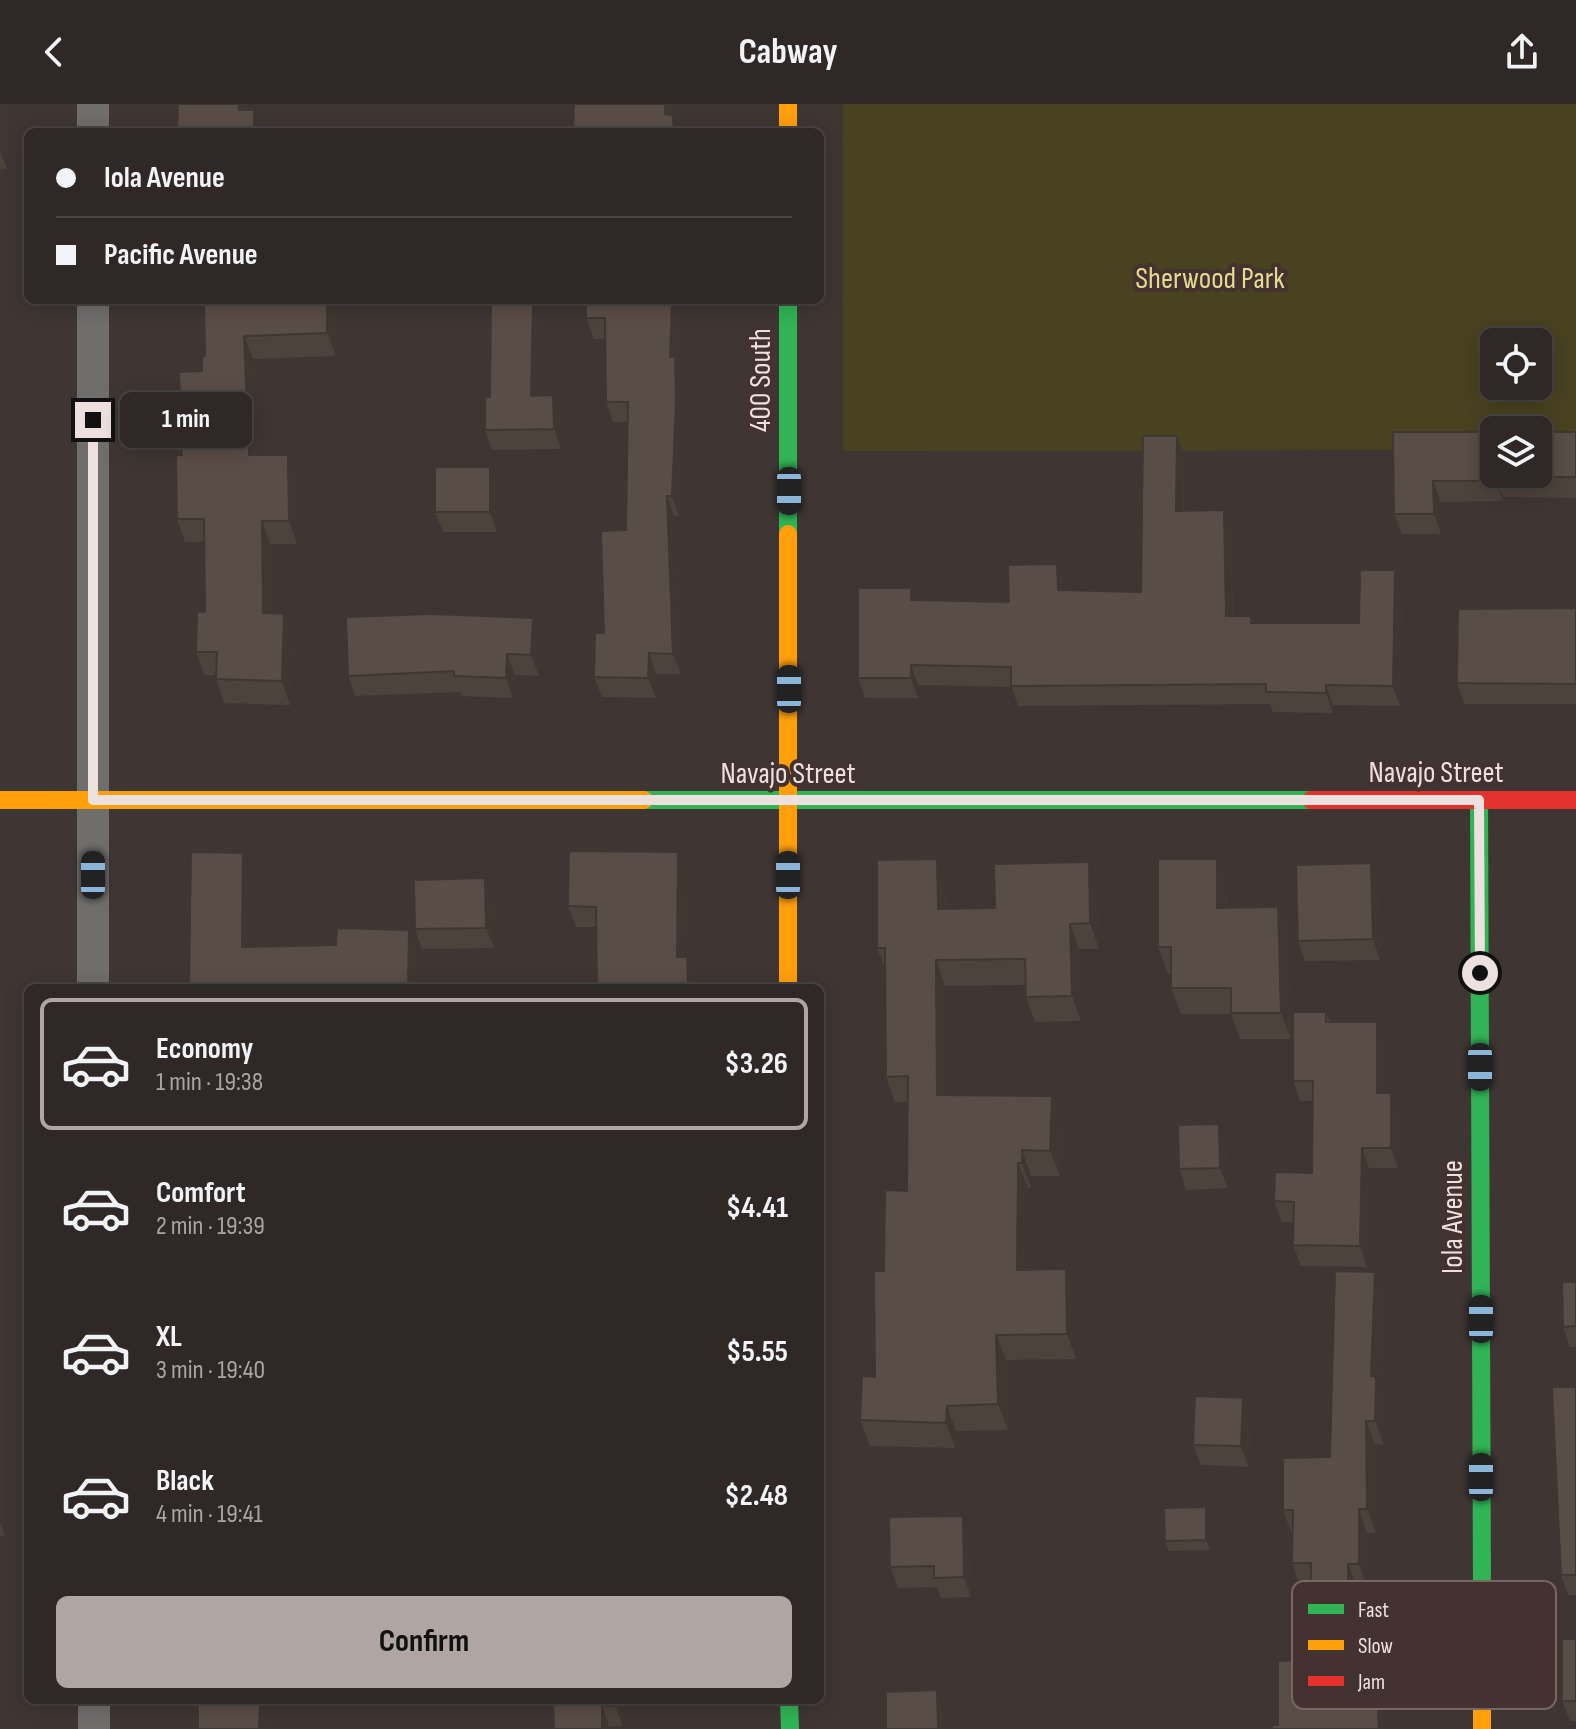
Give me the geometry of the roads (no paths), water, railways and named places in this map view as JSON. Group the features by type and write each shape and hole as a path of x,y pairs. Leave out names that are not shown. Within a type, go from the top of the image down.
{"street":[{"path":"93,104 93,128"},
{"path":"788,104 788,128"},
{"path":"93,304 93,984"},
{"name":"400 South","path":"788,304 788,984"},
{"name":"Navajo Street","path":"0,800 1576,800"},
{"name":"Iola Avenue","path":"1479,800 1482,1581"},
{"path":"94,1704 94,1729"},
{"path":"789,1704 790,1729"},
{"name":"Iola Avenue","path":"1482,1709 1482,1729"}],"park label":[{"name":"Sherwood Park","path":"1210,278"}]}
